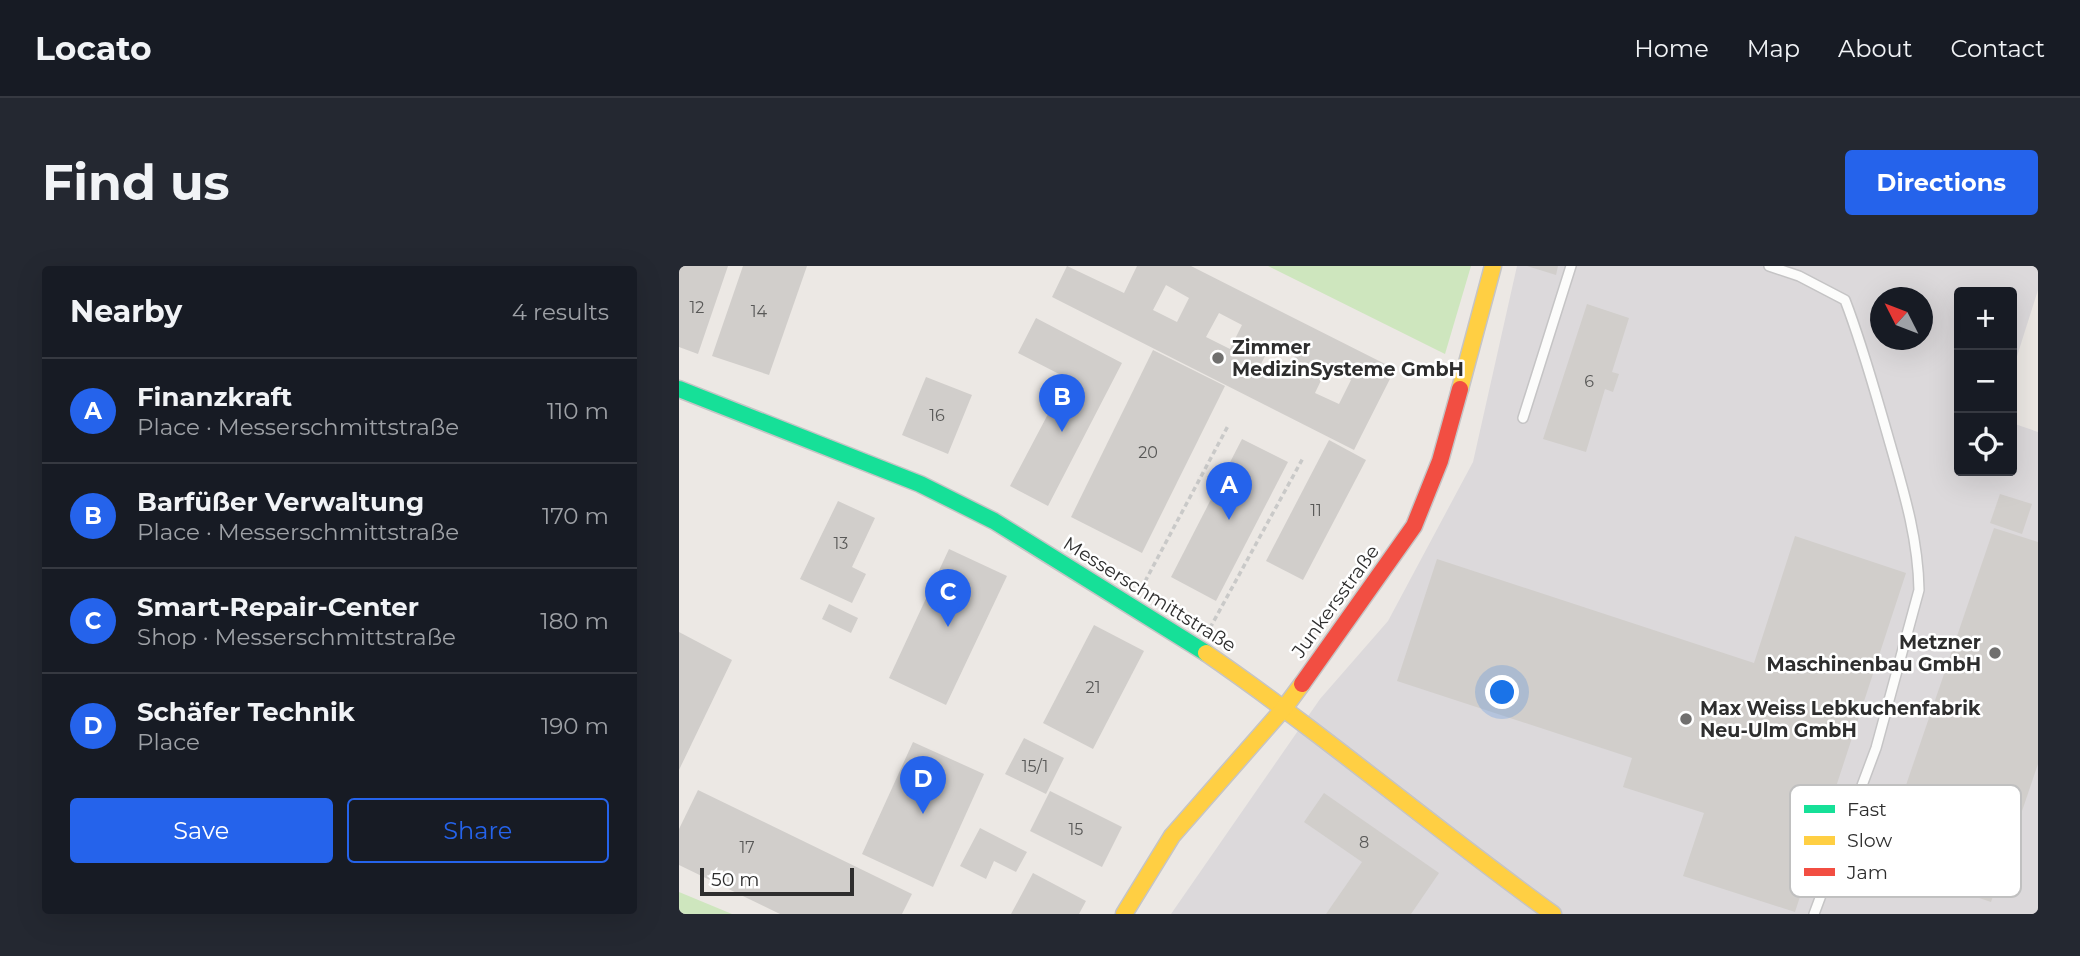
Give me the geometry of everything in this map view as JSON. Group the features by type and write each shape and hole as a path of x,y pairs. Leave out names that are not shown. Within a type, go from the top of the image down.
{"street":[{"name":"Junkersstraße","path":"1124,914 1172,836 1285,707 1414,526 1440,461 1493,266"},
{"name":"Messerschmittstraße","path":"679,389 920,484 994,521 1199,648 1285,707 1553,914"}],"lane":[{"path":"1523,418 1571,266"},
{"path":"1769,266 1799,276 1845,300 1860,340 1914,527 1919,590 1876,748 1862,785"},
{"path":"1814,914 1820,897"}],"path":[{"path":"1132,607 1229,424"},
{"path":"1199,648 1303,458"}],"shaded area":[{"path":"1517,266 2038,266 2038,290 2017,356 2017,287 1954,287 1954,476 2017,476 2017,425 2038,432 2038,914 1171,914 1320,699 1388,621 1473,462"}],"green space":[{"path":"1268,266 1471,266 1445,354"},
{"path":"679,892 732,914 679,914"}],"building":[{"path":"679,266 728,266 698,354 679,347"},
{"path":"743,266 807,266 769,375 712,356"},
{"name":"Zimmer MedizinSysteme GmbH","path":"1067,266 1124,293 1137,266 1191,266 1395,369 1354,450 1052,297","holes":["1166,285 1189,298 1177,322 1153,310","1219,313 1242,325 1230,349 1206,337","1273,340 1297,352 1285,376 1261,364","1327,368 1351,380 1339,404 1315,393"]},
{"path":"1527,266 1558,266 1556,275"},
{"path":"1587,304 1629,318 1612,372 1619,374 1613,392 1605,389 1586,452 1543,439"},
{"path":"1036,318 1122,363 1048,506 1010,486 1067,378 1018,353"},
{"path":"1153,350 1225,386 1142,553 1071,517"},
{"path":"926,377 972,395 948,454 902,435"},
{"path":"1242,439 1288,462 1216,601 1171,577"},
{"path":"1329,440 1366,460 1303,580 1266,561"},
{"path":"2000,494 2032,504 2022,534 1990,523"},
{"path":"838,501 875,518 852,567 866,574 852,603 800,579"},
{"name":"Metzner Maschinenbau GmbH","path":"1994,528 2038,542 2038,764 2021,814 2021,785 1906,785"},
{"name":"Max Weiss Lebkuchenfabrik Neu-Ulm GmbH","path":"1795,536 1906,573 1837,785 1790,785 1790,897 1800,897 1795,912 1683,876 1704,813 1623,787 1632,758 1397,681 1437,559 1754,663"},
{"path":"949,549 1007,576 946,705 889,678"},
{"path":"829,604 858,618 851,633 822,619"},
{"path":"1094,625 1144,651 1093,749 1043,723"},
{"path":"679,632 732,660 679,770"},
{"path":"1024,738 1064,758 1046,794 1005,774"},
{"path":"913,742 984,774 933,887 862,854"},
{"path":"698,790 912,894 902,914 780,914 679,865 679,829"},
{"path":"1050,791 1122,827 1102,867 1030,831"},
{"path":"1324,793 1439,873 1411,914 1326,914 1362,862 1304,822"},
{"path":"980,828 1027,852 1016,872 994,861 986,879 960,866"},
{"path":"1033,873 1086,901 1079,914 1011,914"},
{"name":"Metzner Maschinenbau GmbH","path":"1976,897 1993,897 1991,902"}],"traffic: fast":[{"path":"679,389 920,484 994,521 1206,653"}],"traffic: slow":[{"path":"1460,389 1493,266"},
{"path":"1206,653 1294,716 1553,914"},
{"path":"1124,914 1172,836 1302,684"}],"traffic: jam":[{"path":"1302,684 1414,526 1440,461 1460,389"}],"place":[{"name":"Zimmer MedizinSysteme GmbH","path":"1218,358"},
{"name":"Barfüßer Verwaltung","path":"1062,432"},
{"name":"Finanzkraft","path":"1229,520"},
{"name":"Smart-Repair-Center","path":"948,627"},
{"name":"Metzner Maschinenbau GmbH","path":"1995,653"},
{"name":"Max Weiss Lebkuchenfabrik Neu-Ulm GmbH","path":"1686,719"},
{"name":"Schäfer Technik","path":"923,814"}]}
